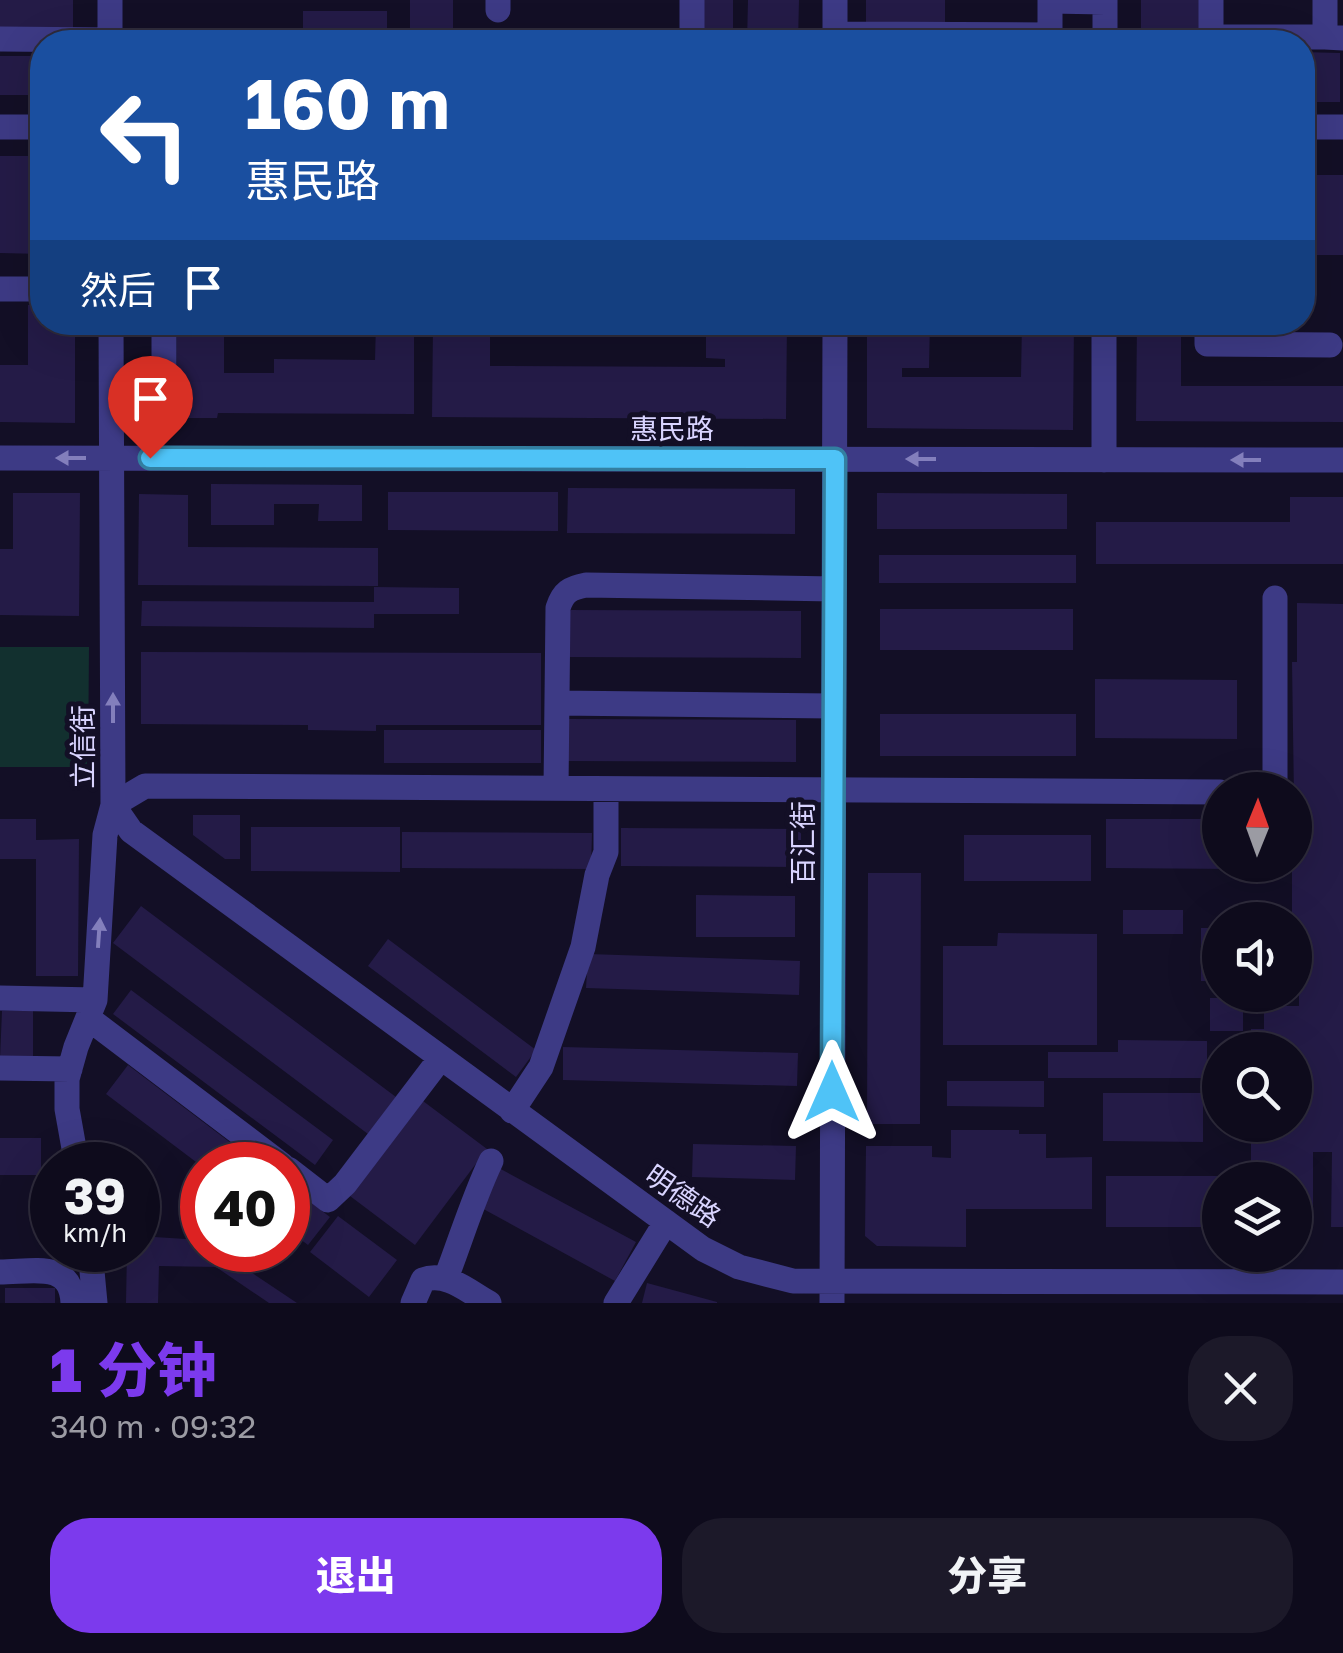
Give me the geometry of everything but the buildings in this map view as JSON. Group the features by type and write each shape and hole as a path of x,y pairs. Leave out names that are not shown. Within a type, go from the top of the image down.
{"street":[{"path":"110,0 110,30"},
{"path":"692,0 692,30"},
{"path":"834,0 834,30"},
{"path":"1211,0 1211,30"},
{"path":"1325,0 1334,38"},
{"path":"1050,30 1050,1 1105,1 1105,30"},
{"path":"0,40 30,40"},
{"path":"0,127 30,128"},
{"path":"1315,127 1343,127"},
{"path":"0,289 30,290"},
{"name":"立信街","path":"73,1142 67,1109 70,1069 91,1009 105,835 113,806 111,335"},
{"path":"164,335 164,410"},
{"name":"百汇街","path":"832,1292 835,335"},
{"path":"1104,335 1104,460"},
{"path":"1207,335 1207,344 1330,345"},
{"name":"惠民路","path":"0,458 1343,460"},
{"path":"556,788 558,608 562,596 572,588 586,585 834,589"},
{"path":"1275,772 1276,598"},
{"path":"557,703 833,706"},
{"path":"113,806 146,786 1202,792"},
{"path":"512,1112 542,1067 583,947 597,876 606,852 606,789"},
{"name":"明德路","path":"113,806 132,831 512,1112 703,1248 738,1267 832,1292 1343,1282"},
{"path":"0,998 91,1009 254,1142"},
{"path":"310,1186 328,1200 345,1184 440,1058"},
{"path":"0,1068 70,1069"},
{"path":"446,1278 473,1199 491,1161"},
{"path":"616,1303 666,1222"},
{"path":"0,1272 51,1272 63,1276 71,1284 73,1303"},
{"path":"92,1272 95,1303"},
{"path":"413,1303 423,1280 433,1276 446,1278 489,1303"}],"green space":[{"path":"0,647 89,647 88,767 0,767"}],"route":[{"path":"150,458 835,459 832,1092"}]}
